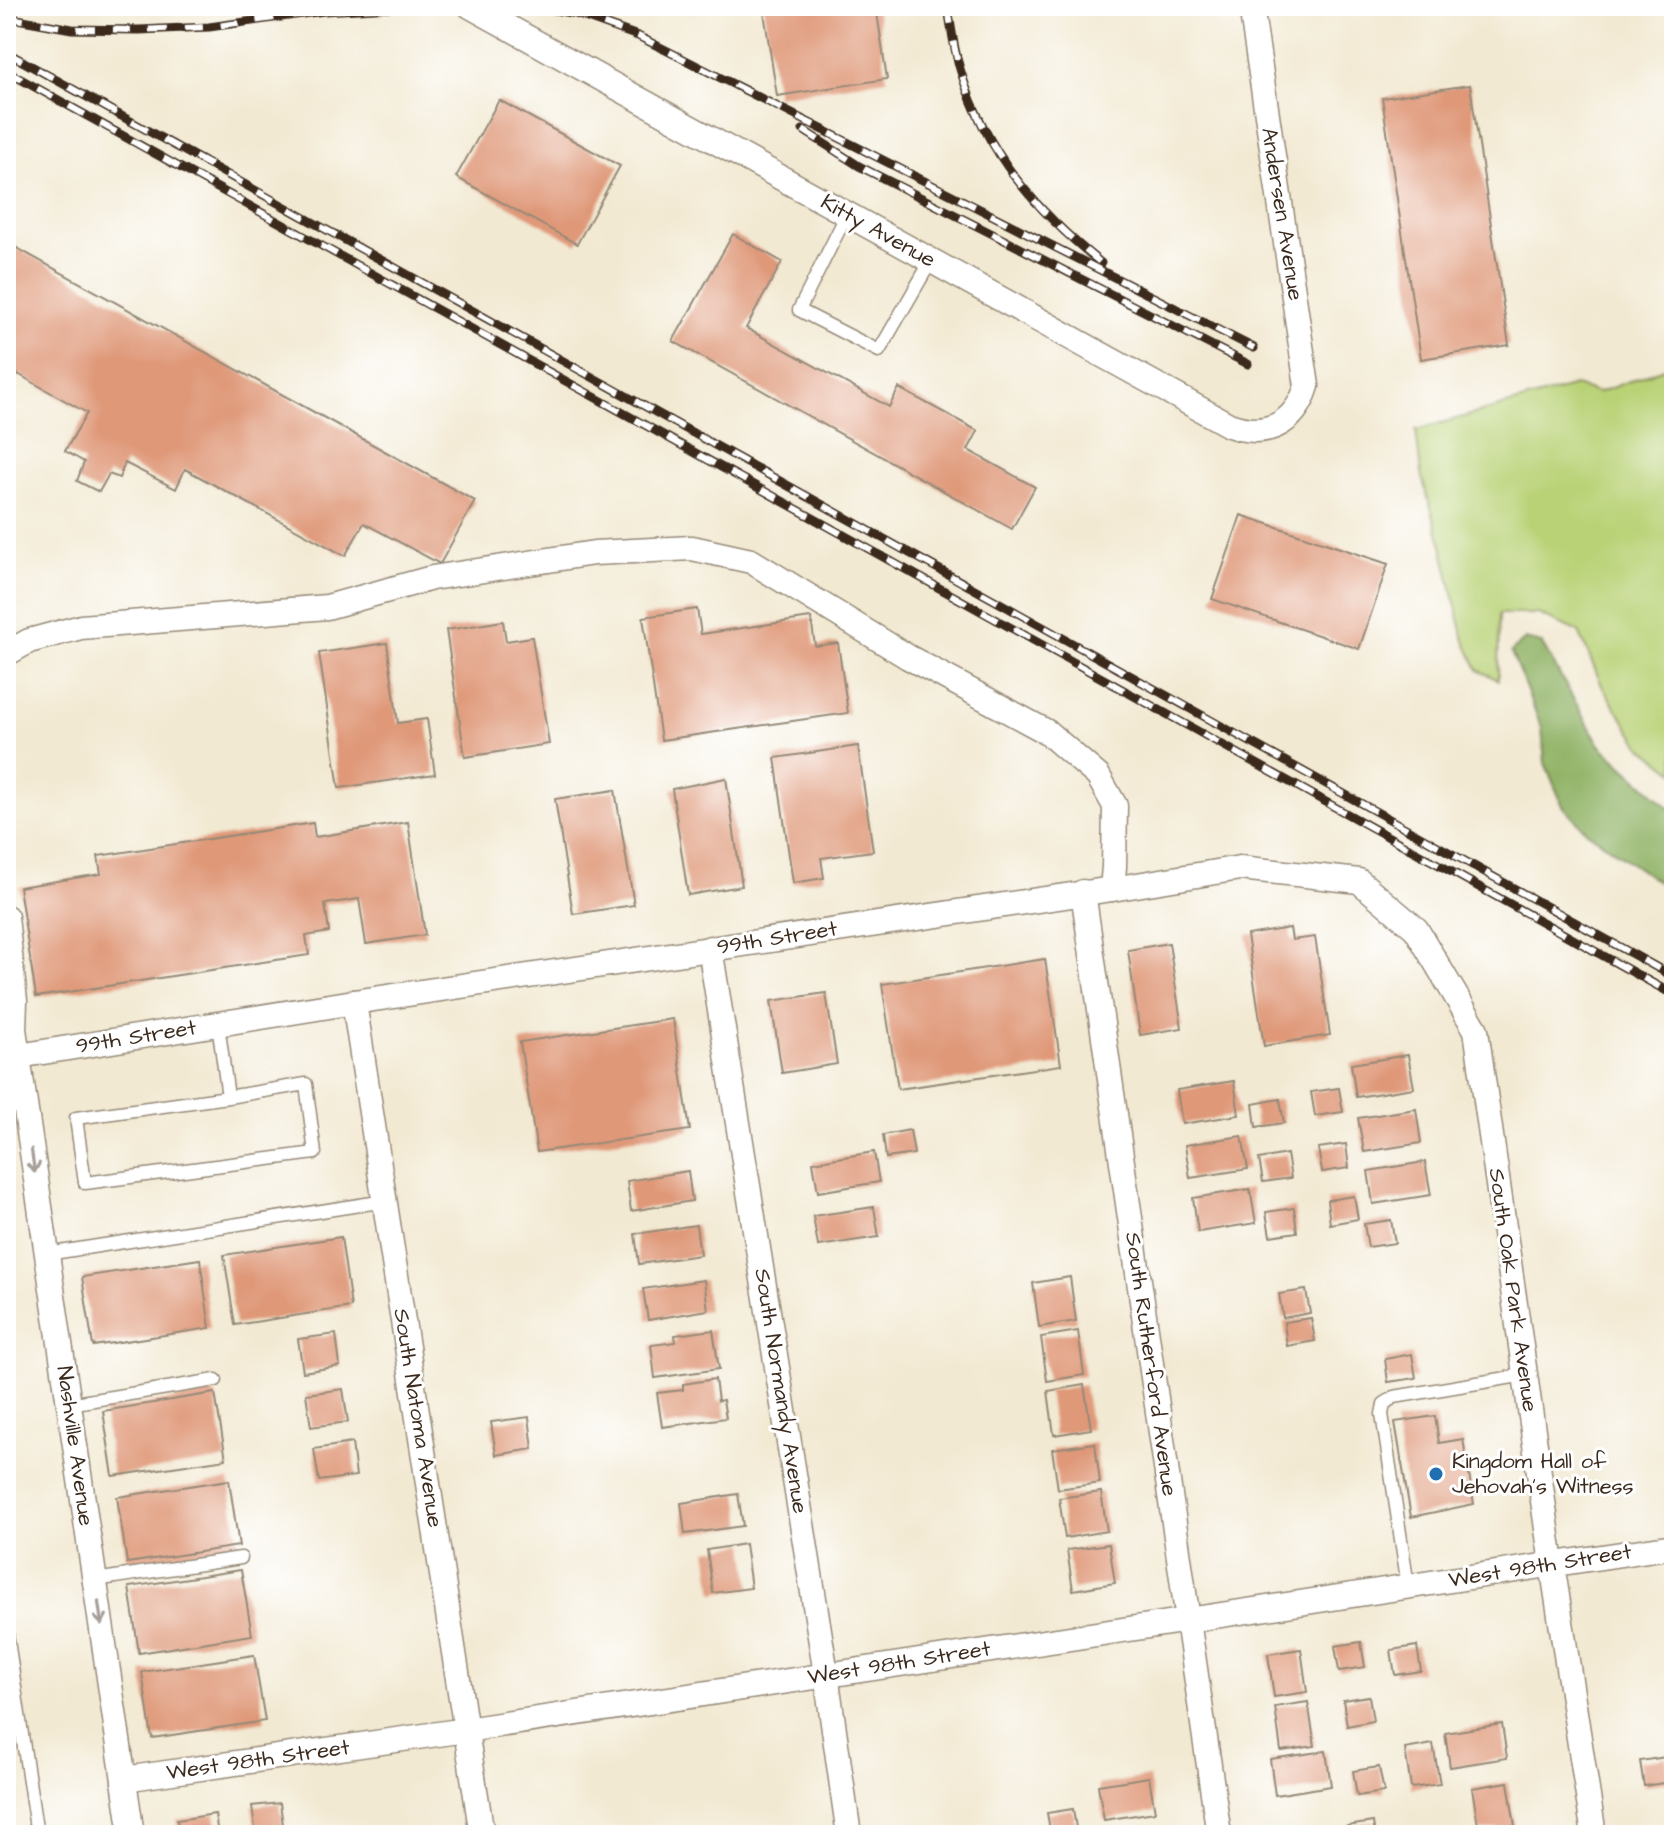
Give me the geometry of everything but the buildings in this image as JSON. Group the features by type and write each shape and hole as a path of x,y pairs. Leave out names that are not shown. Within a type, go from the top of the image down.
{"street":[{"name":"Kitty Avenue","path":"470,6 1229,425 1246,431 1264,430 1289,417"},
{"name":"Andersen Avenue","path":"1251,6 1307,386 1302,401 1289,417"},
{"path":"6,654 29,641 81,627 327,607 432,578 594,553 692,548 751,561 908,657 1047,732 1098,776 1115,806 1112,889"},
{"name":"99th Street","path":"12,1057 1240,868 1359,881 1416,929 1476,1030"},
{"name":"South Rutherford Avenue","path":"1083,892 1219,1835"},
{"name":"Nashville Avenue","path":"6,917 15,1001 12,1057 47,1254 132,1835"},
{"name":"South Normandy Avenue","path":"710,948 849,1835"},
{"name":"South Natoma Avenue","path":"354,1002 482,1835"},
{"name":"South Oak Park Avenue","path":"1476,1030 1594,1835"},
{"name":"West 98th Street","path":"124,1779 1674,1546"}],"lane":[{"path":"847,214 799,310 879,351 931,261"},
{"path":"218,1024 228,1097"},
{"path":"306,1084 315,1153 85,1183 76,1118 228,1097 306,1084"},
{"path":"47,1254 385,1201"},
{"path":"1408,1586 1382,1414 1384,1404 1394,1397 1525,1375"},
{"path":"69,1404 216,1380"},
{"path":"95,1580 241,1558"},
{"path":"6,1627 37,1835"}],"green space":[{"path":"1674,364 1674,772 1641,746 1603,688 1579,632 1538,614 1499,614 1498,680 1478,670 1463,636 1421,474 1416,430 1575,386 1598,393"},
{"path":"1525,639 1542,644 1600,745 1674,812 1674,893 1586,831 1563,806 1545,763 1542,728 1511,652"}],"railway":[{"path":"6,17 72,29 139,30 209,27 324,11 407,6"},
{"path":"534,6 576,14 638,36 1254,348"},
{"path":"948,6 961,72 984,129 1035,201 1101,263"},
{"path":"6,52 1674,977"},
{"path":"6,71 1674,995"},
{"path":"803,130 859,166 1248,364"}],"place":[{"name":"Kingdom Hall of Jehovah's Witness","path":"1436,1474"}]}
